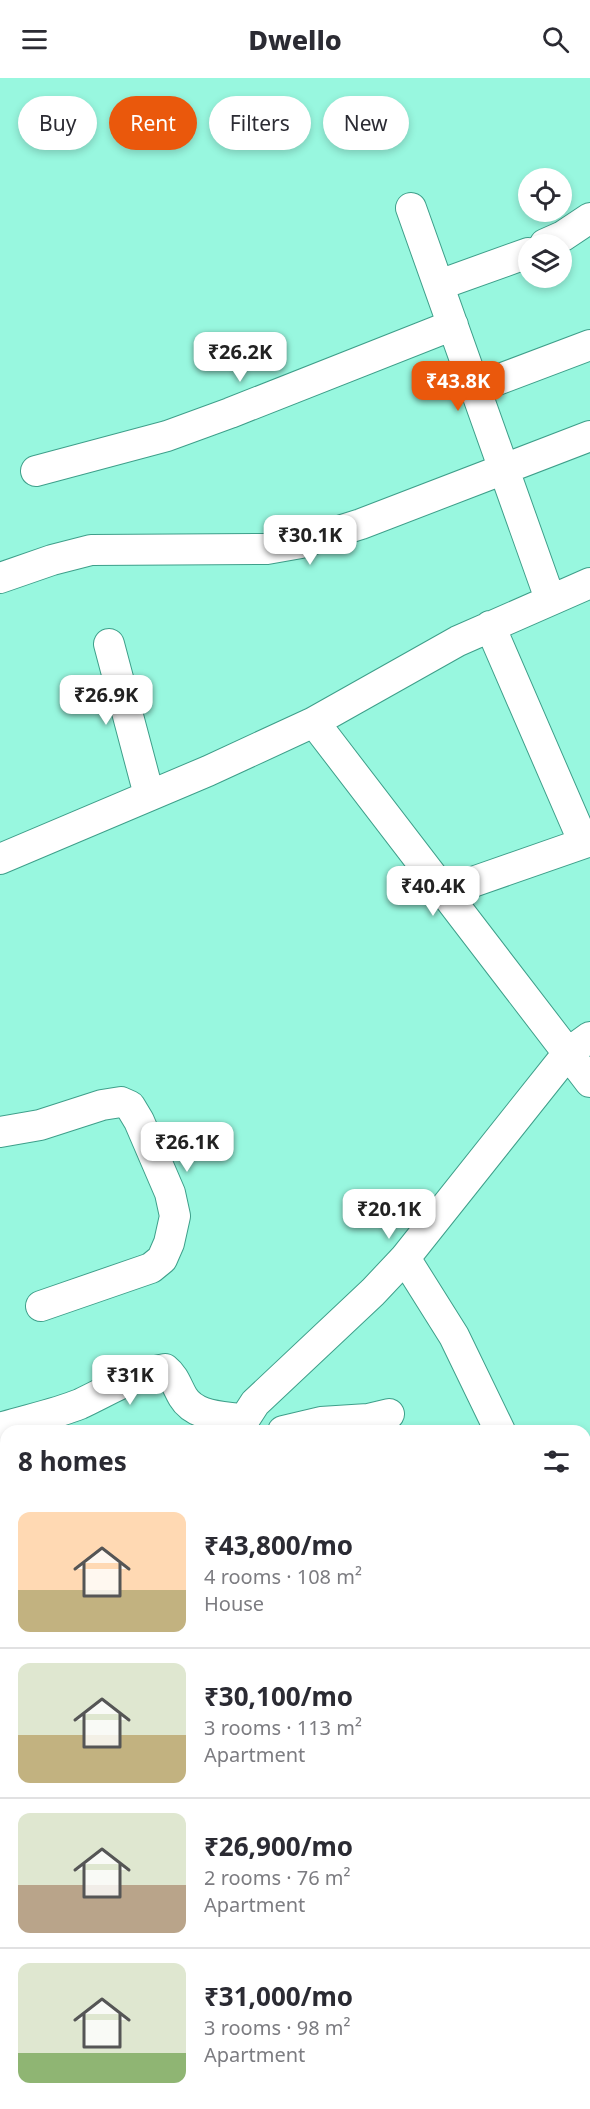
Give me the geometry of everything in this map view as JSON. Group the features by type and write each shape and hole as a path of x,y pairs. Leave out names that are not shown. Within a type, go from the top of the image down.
{"street":[{"path":"411,208 550,599"},
{"path":"566,234 590,218"},
{"path":"439,285 518,257"},
{"path":"36,471 167,436 241,409 453,324"},
{"path":"476,388 590,345"},
{"path":"0,578 52,560 91,550 267,549 301,543 361,524 590,436"},
{"path":"0,859 314,722 458,641 590,583"},
{"path":"444,892 587,842 490,626"},
{"path":"110,644 149,795"},
{"path":"314,722 444,892 579,1045 590,1082"},
{"path":"10,1425 79,1404 105,1390 151,1371 165,1369 172,1375 183,1398 191,1407 243,1425 255,1404 373,1292 405,1258 579,1045"},
{"path":"0,1132 40,1125 102,1105 121,1102 130,1106 170,1193 175,1216 170,1243 162,1259 151,1268 41,1306"},
{"path":"405,1258 454,1336 498,1425"},
{"path":"308,1425 368,1419 389,1414"}]}
